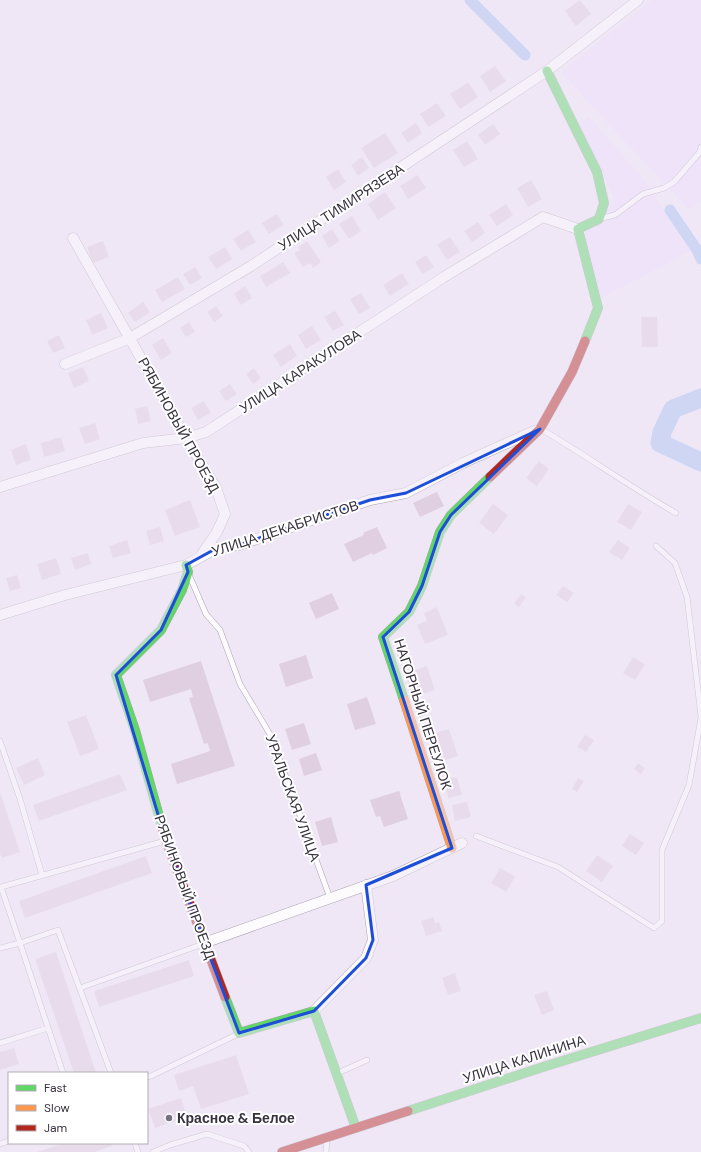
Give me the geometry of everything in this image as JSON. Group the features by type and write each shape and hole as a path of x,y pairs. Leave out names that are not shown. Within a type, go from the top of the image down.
{"street":[{"name":"УЛИЦА ТИМИРЯЗЕВА","path":"65,364 130,338 251,266 547,70 638,0"},
{"path":"540,429 572,372 598,308 578,229 599,219 604,203 597,172 547,70"},
{"name":"УЛИЦА КАРАКУЛОВА","path":"0,488 143,443 186,438 206,432 444,277 543,217 578,229"},
{"name":"РЯБИНОВЫЙ ПРОЕЗД","path":"73,238 186,438 216,488 225,514 217,532 202,555"},
{"name":"НАГОРНЫЙ ПЕРЕУЛОК","path":"452,848 383,637 409,612 422,586 440,532 451,515 540,429"},
{"name":"УЛИЦА ДЕКАБРИСТОВ","path":"0,615 65,594 187,568 202,555 217,548 239,545 370,500 406,493 463,463 540,429"},
{"name":"РЯБИНОВЫЙ ПРОЕЗД","path":"187,568 182,590 161,630 116,675 135,730 166,841 239,1033"},
{"path":"204,943 393,876 462,843"},
{"path":"239,1033 314,1010 366,958 373,940 366,885"},
{"path":"314,1010 356,1128"},
{"name":"УЛИЦА КАЛИНИНА","path":"282,1152 701,1018"}],"lane":[{"path":"599,219 616,215 643,194 664,188 674,182 700,152 701,147"},
{"path":"540,429 676,513"},
{"path":"476,836 558,867 654,928 662,921 662,850 689,785 701,717 687,596 675,563 656,546"},
{"name":"УРАЛЬСКАЯ УЛИЦА","path":"187,568 206,614 220,630 240,684 271,736 330,898"},
{"path":"0,741 20,799 42,875"},
{"path":"63,1072 20,942 0,887 166,841"},
{"path":"0,948 58,930 111,1072"},
{"path":"80,988 204,943"},
{"path":"0,1043 48,1028"},
{"path":"148,1077 239,1033"},
{"path":"337,1074 367,1060"},
{"path":"153,1152 170,1145 207,1134 244,1146 249,1152"},
{"path":"326,1152 327,1137"}],"highlighted area":[{"path":"540,429 451,515 440,532 422,586 409,612 383,637 452,848 366,885 373,940 366,958 314,1011 239,1033 166,841 116,675 161,630 188,572 186,565 217,548 239,545 370,500 406,493"}],"shaded area":[{"path":"652,0 701,0 701,201 689,210 561,72"},
{"path":"589,117 645,181 691,251 600,298 583,237 614,198 578,126"}],"building":[{"path":"580,0 591,14 576,26 565,11"},
{"path":"495,66 506,81 490,92 480,76"},
{"path":"468,82 478,97 460,109 450,94"},
{"path":"437,103 446,116 428,127 420,114"},
{"path":"416,123 422,133 408,143 401,133"},
{"path":"493,124 500,134 485,145 478,135"},
{"path":"385,133 398,153 374,168 361,148"},
{"path":"467,141 478,159 464,167 453,150"},
{"path":"362,157 369,168 358,176 351,165"},
{"path":"338,169 346,182 334,190 326,177"},
{"path":"417,175 426,188 408,199 400,186"},
{"path":"531,180 542,199 528,207 517,188"},
{"path":"385,192 396,208 378,220 368,204"},
{"path":"506,204 513,215 497,226 489,215"},
{"path":"277,214 284,225 269,234 262,223"},
{"path":"352,216 361,231 349,239 339,224"},
{"path":"478,222 485,233 472,242 464,231"},
{"path":"332,229 340,241 329,248 322,236"},
{"path":"248,230 256,242 241,251 233,239"},
{"path":"450,237 460,252 447,260 437,245"},
{"path":"103,241 109,257 93,263 87,247"},
{"path":"307,241 321,262 313,268 310,263 303,267 294,253 300,250 298,247"},
{"path":"225,247 232,259 216,269 208,257"},
{"path":"426,255 434,267 423,274 415,262"},
{"path":"283,262 290,273 266,287 260,276"},
{"path":"195,267 202,278 190,285 183,274"},
{"path":"402,273 409,284 390,296 383,285"},
{"path":"178,277 185,289 162,302 155,290"},
{"path":"245,286 252,298 241,305 234,294"},
{"path":"361,293 370,308 359,314 350,299"},
{"path":"143,302 150,312 135,322 128,313"},
{"path":"216,306 223,316 214,322 207,312"},
{"path":"335,311 344,325 333,331 324,317"},
{"path":"101,313 108,328 92,335 86,320"},
{"path":"641,317 657,317 658,347 642,347"},
{"path":"189,322 195,332 186,337 180,328"},
{"path":"312,326 321,340 306,349 298,335"},
{"path":"59,335 65,348 53,353 47,341"},
{"path":"163,338 172,353 161,360 152,345"},
{"path":"290,344 297,356 281,367 273,355"},
{"path":"83,367 89,381 74,388 68,373"},
{"path":"254,368 261,378 253,384 246,374"},
{"path":"230,384 237,394 226,401 219,391"},
{"path":"204,401 211,413 198,420 191,408"},
{"path":"147,406 151,421 138,424 135,409"},
{"path":"95,423 100,439 85,444 79,428"},
{"path":"61,437 65,451 44,457 41,443"},
{"path":"26,444 31,460 16,465 11,450"},
{"path":"539,461 549,469 537,486 526,478"},
{"path":"437,492 444,506 420,517 413,503"},
{"path":"190,500 200,527 175,536 165,510"},
{"path":"493,504 508,515 494,534 479,523"},
{"path":"628,504 642,512 631,530 617,522"},
{"path":"160,527 164,541 150,545 146,531"},
{"path":"377,527 387,548 353,562 344,544"},
{"path":"127,540 131,553 113,558 109,546"},
{"path":"618,540 630,548 622,560 609,552"},
{"path":"88,553 91,564 75,570 71,558"},
{"path":"56,558 61,574 42,580 37,564"},
{"path":"17,575 21,588 10,591 6,578"},
{"path":"563,586 574,593 567,602 556,595"},
{"path":"332,593 339,609 316,619 309,603"},
{"path":"521,594 526,597 519,607 514,604"},
{"path":"437,607 448,635 425,644 417,625 427,621 424,613"},
{"path":"306,655 313,678 286,687 279,664"},
{"path":"633,657 645,664 635,680 623,673"},
{"path":"201,661 235,766 177,784 171,764 210,751 208,743 204,744 189,698 193,697 191,689 150,702 143,680"},
{"path":"427,666 435,690 413,697 405,673"},
{"path":"367,697 376,724 355,730 347,704"},
{"path":"86,715 99,749 80,756 67,722"},
{"path":"304,723 311,744 292,750 285,729"},
{"path":"449,729 458,756 440,762 431,734"},
{"path":"585,735 594,740 586,752 577,747"},
{"path":"316,753 322,770 304,776 299,759"},
{"path":"38,758 45,775 24,785 16,768"},
{"path":"638,763 645,768 641,774 634,769"},
{"path":"120,774 127,790 39,821 33,805"},
{"path":"457,777 462,795 448,798 444,780"},
{"path":"578,778 584,781 577,792 572,789"},
{"path":"399,791 408,819 384,827 380,816 376,817 370,800"},
{"path":"0,792 20,852 2,858 0,854"},
{"path":"467,802 471,817 455,821 452,805"},
{"path":"331,817 338,842 322,846 315,822"},
{"path":"630,834 644,843 636,855 622,846"},
{"path":"597,855 613,866 602,882 586,871"},
{"path":"146,856 152,873 25,918 19,901"},
{"path":"500,868 515,877 506,892 491,883"},
{"path":"433,917 435,923 439,922 442,931 426,936 421,921"},
{"path":"56,952 96,1072 74,1072 35,959"},
{"path":"189,960 194,976 99,1007 94,991"},
{"path":"455,973 461,991 448,995 442,978"},
{"path":"547,991 554,1010 542,1015 534,995"},
{"path":"14,1048 19,1064 0,1070 0,1052"},
{"path":"236,1055 249,1094 201,1109 193,1086 179,1091 174,1075"},
{"path":"181,1098 187,1117 155,1128 148,1109"},
{"path":"61,1144 111,1144 112,1146 94,1152 37,1152"}],"waterway":[{"path":"470,0 525,55"},
{"path":"670,210 697,250 701,259"},
{"path":"701,398 673,409 662,432 660,443 701,462"}],"traffic: fast":[{"path":"547,71 597,172 604,203 599,219 578,229 598,308 585,341"},
{"path":"404,700 383,637 409,612 422,586 440,532 451,515 490,477"},
{"path":"162,827 135,730 116,675 161,630 182,590 188,572 186,565"},
{"path":"225,997 239,1033 314,1011 356,1128"},
{"path":"408,1111 701,1018"}],"traffic: slow":[{"path":"404,700 452,848"}],"traffic: jam":[{"path":"490,477 540,429 572,372 585,341"},
{"path":"162,827 225,997"},
{"path":"282,1152 408,1111"}],"place":[{"name":"Красное & Белое","path":"169,1118"}]}
